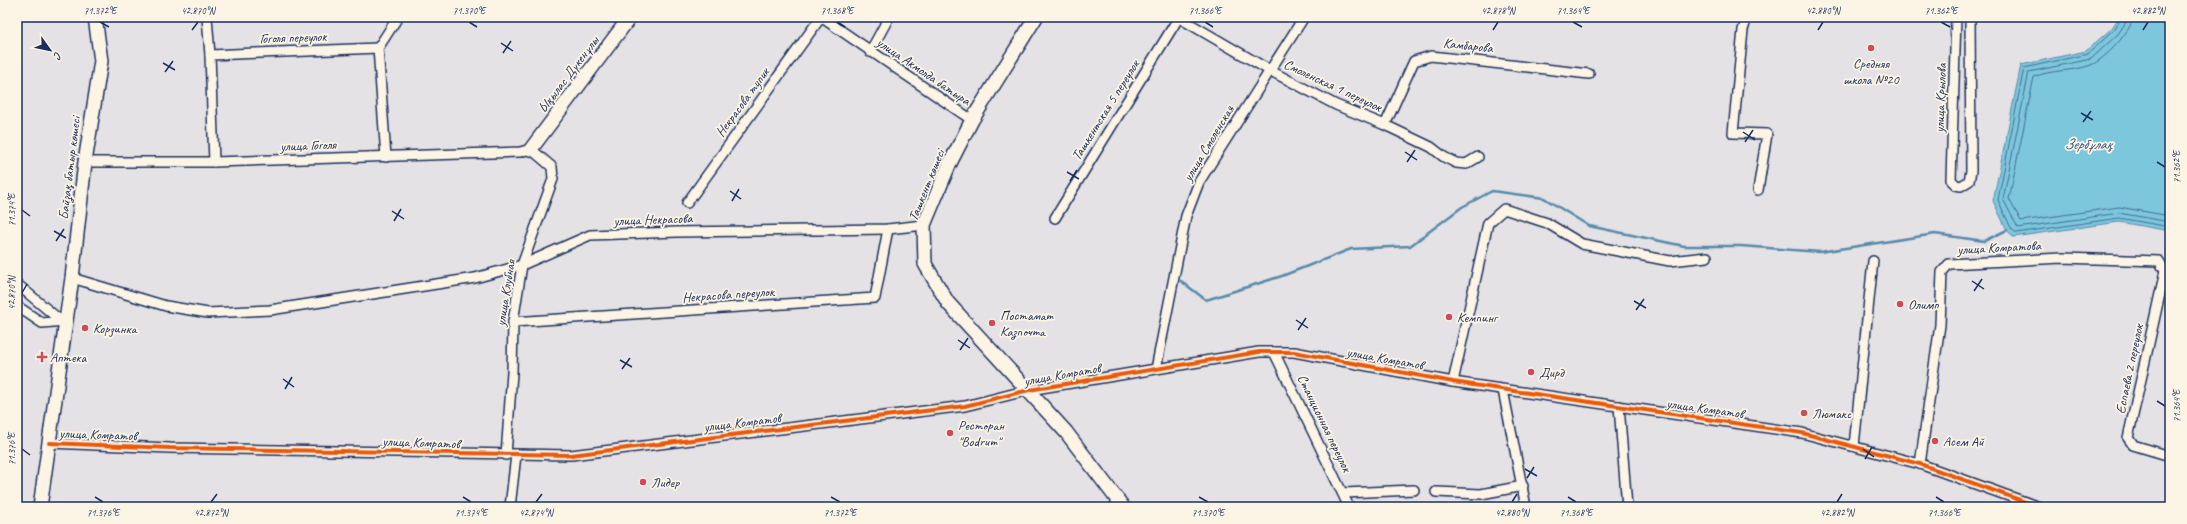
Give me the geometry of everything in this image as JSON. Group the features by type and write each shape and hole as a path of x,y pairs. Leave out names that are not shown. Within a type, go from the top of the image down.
{"main road":[{"name":"Байзақ батыр көшесі","path":"40,507 64,321 72,278 85,162 101,61 95,17"},
{"name":"Ықылас Дүкенұлы","path":"532,149 630,17"},
{"name":"Ташкент көшесі","path":"1036,17 972,120 949,165 924,225 925,264 948,303 1066,432 1123,507"}],"street":[{"path":"207,17 214,162"},
{"path":"386,157 378,48 398,17"},
{"name":"улица Акмолда батыра","path":"821,17 870,52 972,120"},
{"name":"Некрасова тупик","path":"686,203 821,17"},
{"path":"870,52 890,17"},
{"name":"Смоленская 1 переулок","path":"1178,17 1270,70 1336,105 1385,124 1431,147 1444,157 1456,163 1466,164 1478,157"},
{"name":"Ташкентская 5 переулок","path":"1055,218 1178,17"},
{"name":"улица Смоленская","path":"1156,369 1186,216 1199,182 1304,17"},
{"path":"1747,17 1743,30 1733,132 1767,134 1758,190"},
{"name":"улица Крылова","path":"1956,17 1951,180 1956,185 1961,186 1969,181 1971,171 1970,17"},
{"name":"Гоголя переулок","path":"210,55 378,48"},
{"name":"Камбарова","path":"1385,124 1414,61 1431,56 1463,58 1589,74"},
{"name":"улица Гоголя","path":"85,162 214,162 386,157 520,152 532,149"},
{"name":"улица Клубная","path":"506,455 512,373 513,322 522,265 553,179 552,167 532,149"},
{"path":"1453,382 1488,223 1504,209 1547,223 1582,244 1670,261 1708,257"},
{"name":"улица Некрасова","path":"72,278 166,306 208,313 270,310 475,278 522,265 590,235 677,232 888,229 924,225"},
{"name":"Некрасова переулок","path":"513,322 875,298 888,229"},
{"name":"улица Комратова","path":"1920,464 1940,325 1942,272 1949,264 2062,258 2159,261"},
{"path":"1854,446 1873,261"},
{"name":"Еспаева 2 переулок","path":"2159,261 2165,271 2128,438 2133,446 2170,456"},
{"path":"17,284 64,321"},
{"path":"17,306 42,323 64,321"},
{"name":"улица Комратов","path":"49,443 170,448 571,455 962,406 1029,390 1259,352 1294,352 1453,382 1802,434 1920,464 2039,507"},
{"name":"Станционная переулок","path":"1274,352 1344,493 1349,507"},
{"path":"1503,390 1526,507"},
{"path":"1619,406 1627,507"},
{"path":"510,507 516,455"},
{"path":"1436,492 1481,494 1523,486"},
{"path":"1344,493 1414,490"}],"water":[{"name":"Зербұлақ","path":"2119,17 2170,17 2170,231 2119,222 2013,237 2007,230 1993,201 2021,65 2086,51 2112,28"}],"waterway":[{"path":"1181,281 1206,300 1282,276 1351,249 1410,246 1462,207 1492,191 1544,198 1589,226 1684,246 1741,246 1820,252 1935,234 1984,241 2007,230"}],"cycle path":[{"path":"49,443 170,448 571,455 965,406 1029,390 1259,352 1294,352 1453,382 1802,433 1920,464 2039,507"}],"place":[{"name":"Средняя школа №20","path":"1871,48"},
{"name":"Олимп","path":"1900,304"},
{"name":"Кемпинг","path":"1449,317"},
{"name":"Постамат Казпочта","path":"992,323"},
{"name":"Корзинка","path":"85,328"},
{"name":"Аптека","path":"42,357"},
{"name":"Дирд","path":"1531,372"},
{"name":"Люмакс","path":"1804,413"},
{"name":"Ресторан \"Bodrum\"","path":"950,433"},
{"name":"Асем Ай","path":"1935,441"},
{"name":"Лидер","path":"643,482"}]}
